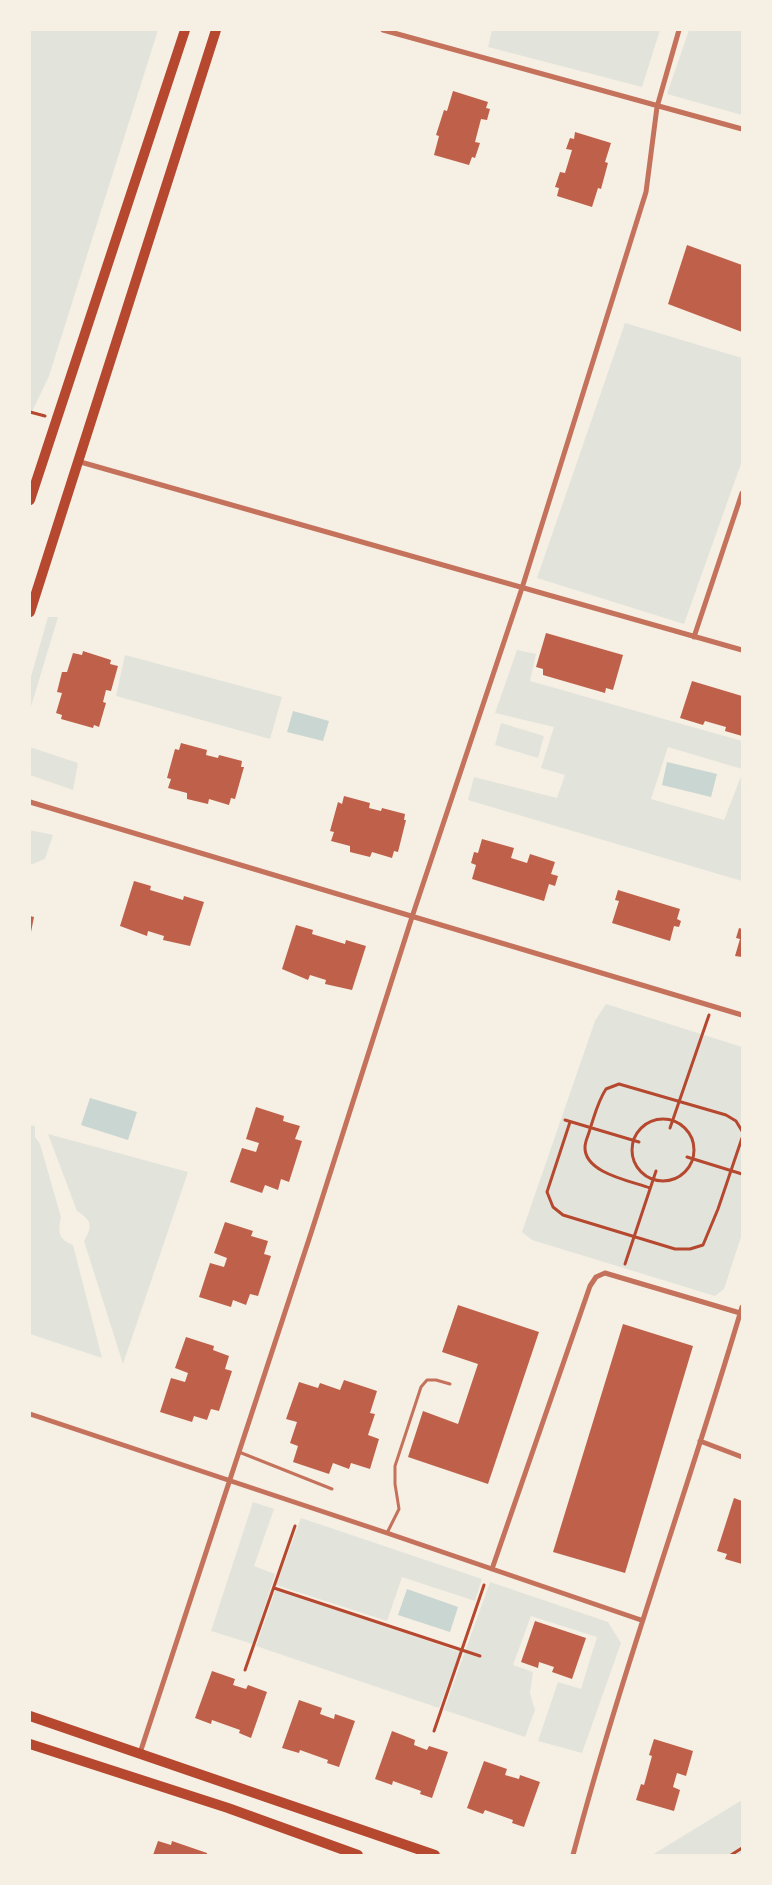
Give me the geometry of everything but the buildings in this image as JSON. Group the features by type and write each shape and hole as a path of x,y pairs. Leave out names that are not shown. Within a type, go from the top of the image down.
{"main road":[{"path":"30,500 185,30"},
{"path":"30,612 216,30"},
{"path":"30,1716 435,1855"},
{"path":"30,1744 228,1808 358,1855"}],"street":[{"path":"383,30 742,129"},
{"path":"140,1753 312,1230 412,917 522,588 646,192 657,107 679,30"},
{"path":"77,461 742,650"},
{"path":"694,637 742,493"},
{"path":"30,802 742,1014"},
{"path":"492,1569 590,1286 596,1277 605,1273 740,1314"},
{"path":"573,1855 592,1783 641,1620 742,1307"},
{"path":"30,1414 641,1620"},
{"path":"700,1441 742,1457"}],"lane":[{"path":"387,1533 399,1509 394,1466 421,1387 426,1380 436,1380 450,1384"},
{"path":"239,1452 332,1489"}],"path":[{"path":"670,1128 712,1006"},
{"path":"650,1188 606,1173 592,1166 586,1158 585,1147 599,1100 606,1089 620,1084 726,1115 736,1121 742,1131"},
{"path":"663,1118 673,1120 681,1124 693,1140 693,1159 689,1168 682,1175 668,1181 653,1180 644,1175 633,1160 633,1140 644,1124 663,1118"},
{"path":"565,1120 640,1142"},
{"path":"570,1122 547,1192 553,1207 563,1215 675,1249 690,1249 703,1245 732,1171 742,1138"},
{"path":"687,1157 742,1174"},
{"path":"625,1264 656,1171"},
{"path":"246,1670 294,1526"},
{"path":"434,1731 484,1585"},
{"path":"274,1588 480,1656"},
{"path":"731,1855 742,1848"}],"shaded area":[{"path":"30,30 158,30 49,376 30,416"},
{"path":"492,30 660,30 642,87 488,47"},
{"path":"689,30 742,30 742,115 667,94"},
{"path":"625,323 742,358 742,461 684,624 537,578"},
{"path":"48,617 58,617 30,710 30,680"},
{"path":"517,650 536,654 530,681 742,741 742,769 668,747 651,799 724,820 742,774 742,881 468,800 474,777 557,798 565,775 541,768 554,727 495,713"},
{"path":"125,655 282,697 270,739 116,696"},
{"path":"293,711 329,721 323,741 287,732"},
{"path":"501,723 544,736 538,758 495,745"},
{"path":"30,747 78,763 73,790 30,775"},
{"path":"667,762 717,774 711,797 662,785"},
{"path":"30,830 53,835 45,859 30,865"},
{"path":"606,1004 742,1047 742,1234 724,1289 715,1296 532,1240 522,1232 595,1021"},
{"path":"90,1098 137,1112 128,1140 81,1125"},
{"path":"30,1125 35,1126 35,1137 40,1144 61,1217 60,1234 64,1240 73,1245 102,1358 30,1334"},
{"path":"48,1134 188,1172 123,1364 84,1241 90,1224 77,1211"},
{"path":"253,1502 274,1509 254,1566 275,1574 253,1644 211,1631"},
{"path":"301,1518 482,1579 475,1601 402,1577 387,1621 276,1585"},
{"path":"490,1582 608,1622 621,1643 582,1753 538,1741 558,1682 581,1689 597,1637 531,1616 513,1665 533,1672 530,1693 535,1710 525,1737 444,1710"},
{"path":"276,1589 460,1652 439,1708 256,1646"},
{"path":"407,1589 458,1607 450,1632 398,1615"},
{"path":"742,1800 742,1855 652,1855"}]}
